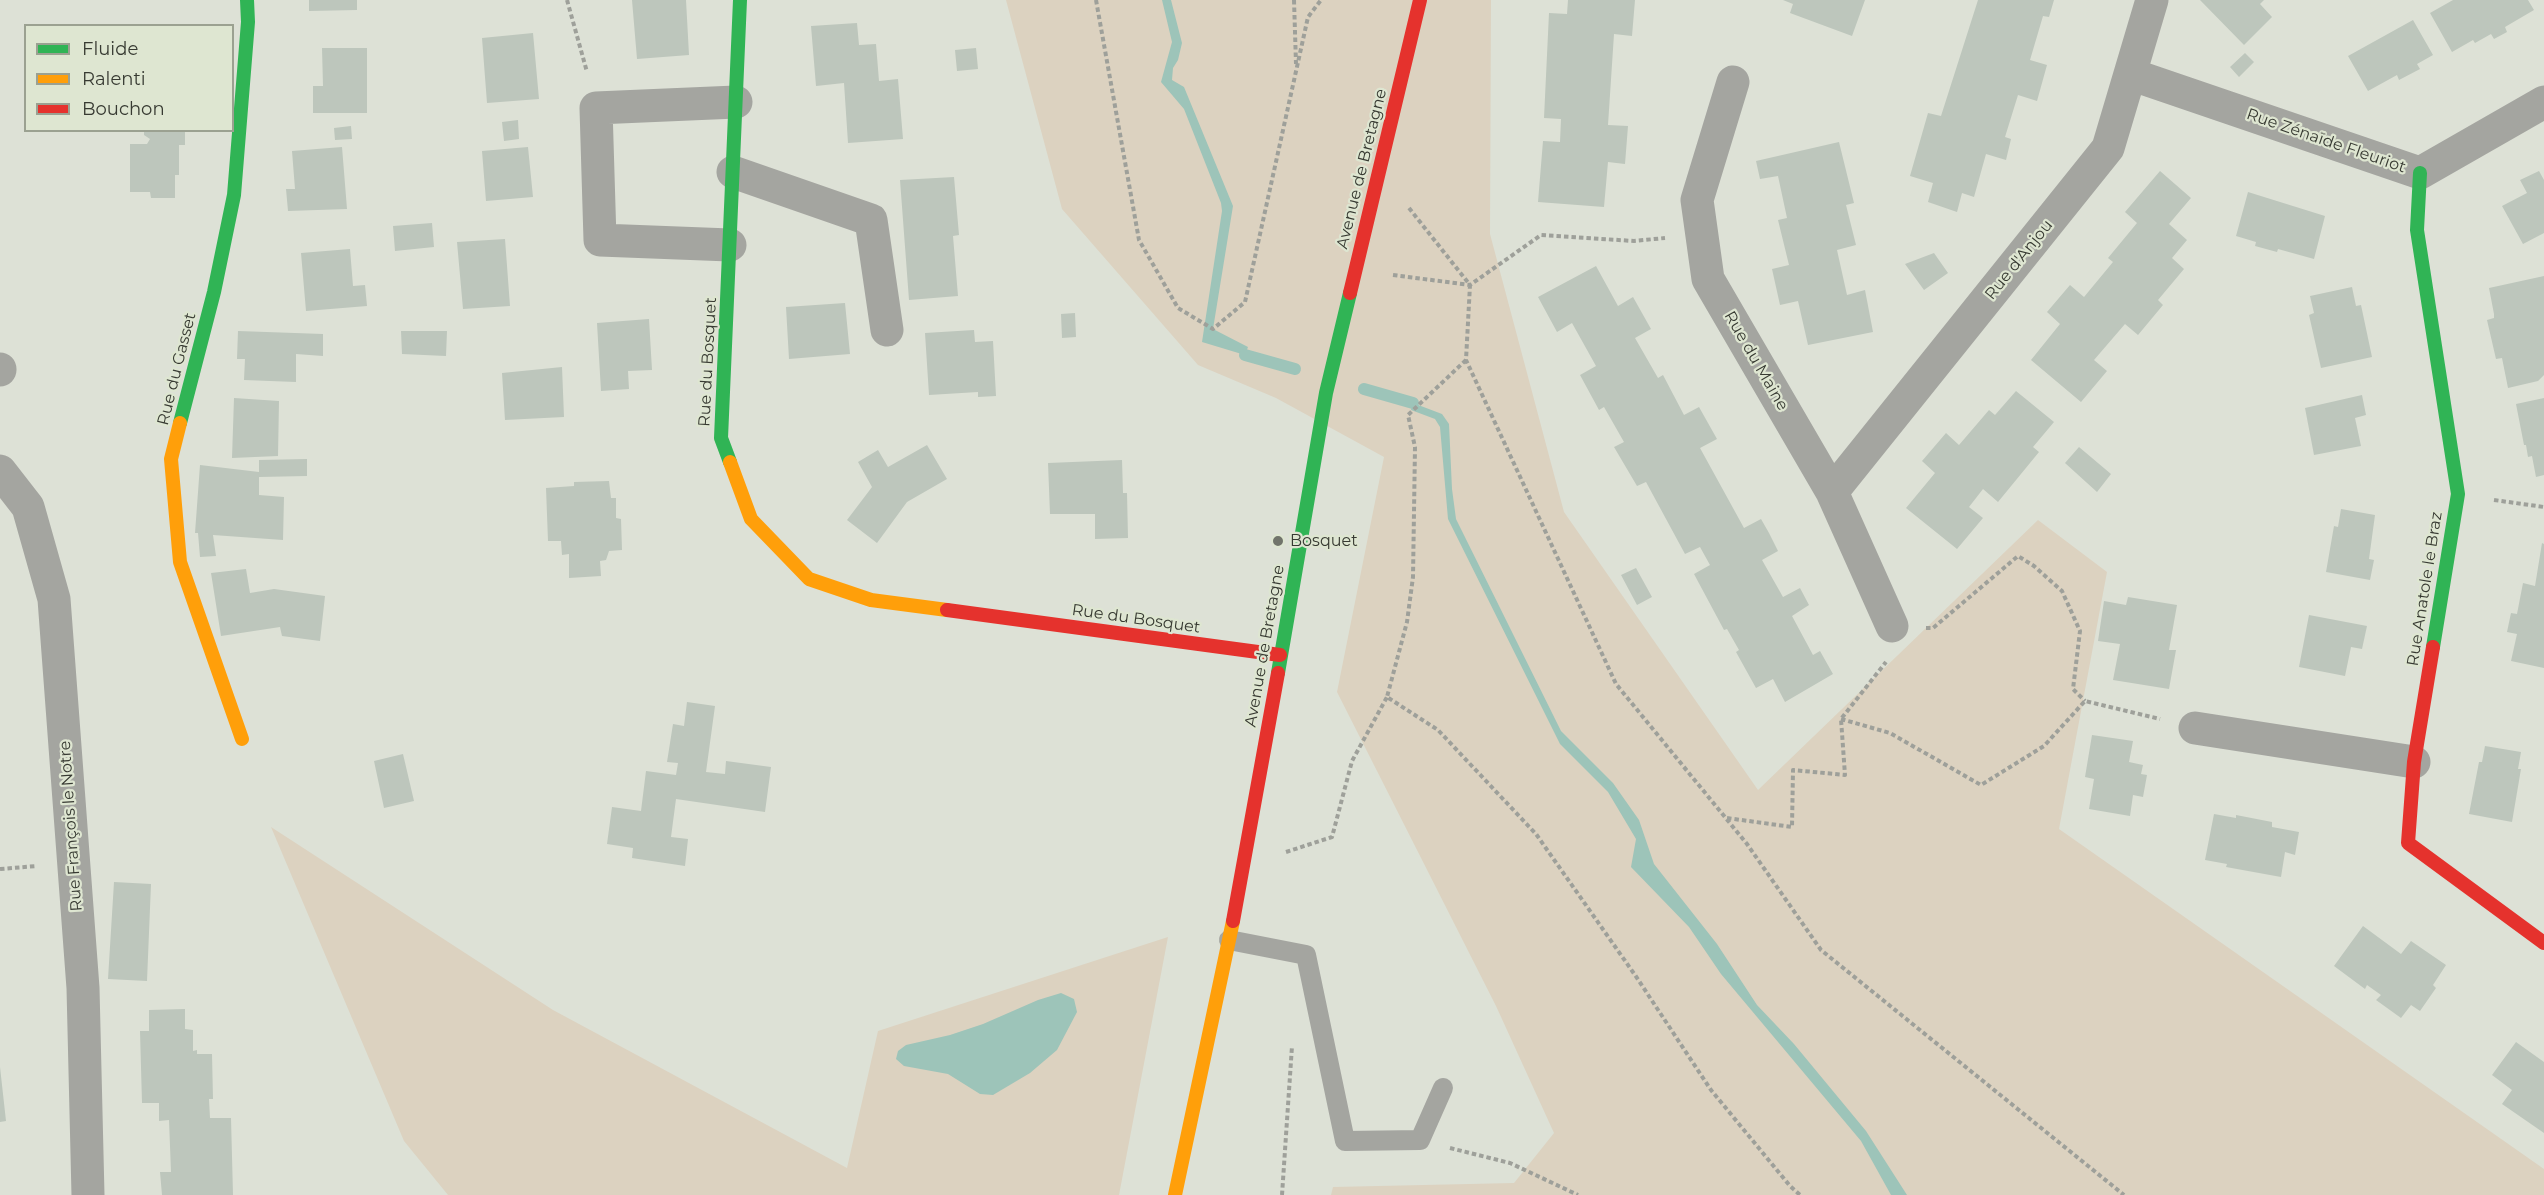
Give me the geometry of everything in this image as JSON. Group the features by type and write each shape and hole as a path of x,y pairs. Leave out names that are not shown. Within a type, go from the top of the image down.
{"street":[{"name":"Rue du Gasset","path":"242,739 180,562 171,459 214,292 234,195 248,22 247,0"},
{"name":"Rue du Bosquet","path":"740,0 721,438 751,519 809,579 871,600 1280,655"},
{"name":"Avenue de Bretagne","path":"1176,1195 1245,866 1326,393 1420,0"},
{"name":"Rue d'Anjou","path":"1832,492 2108,148 2152,0"},
{"name":"Rue Zénaïde Fleuriot","path":"2130,74 2420,173 2544,102"},
{"name":"Rue du Maine","path":"1733,82 1698,200 1708,279 1832,492 1892,626"},
{"path":"730,245 600,240 596,108 736,102"},
{"path":"733,172 871,220 887,330"},
{"name":"Rue Anatole le Braz","path":"2420,173 2417,230 2458,494 2414,762 2408,843 2544,943"},
{"name":"Rue François le Notre","path":"0,471 28,507 54,599 83,988 88,1195"},
{"path":"2195,728 2414,762"}],"lane":[{"path":"1229,940 1306,955 1345,1141 1420,1140 1443,1088"}],"path":[{"path":"567,0 596,108"},
{"path":"1096,0 1139,240 1178,308 1213,329 1245,302 1308,17 1321,0"},
{"path":"1294,0 1296,70"},
{"path":"1379,171 1470,285 1466,360 1616,684 1747,844 1821,950 2124,1195"},
{"path":"1355,270 1470,285 1541,235 1634,241 1702,235"},
{"path":"1245,866 1332,837 1352,761 1387,697 1407,622 1413,576 1415,447 1408,415 1466,360"},
{"path":"2458,494 2544,507"},
{"path":"1726,818 1792,827 1793,770 1845,775 1841,719 1893,654 1892,626 1933,628 2018,556 2034,566 2062,591 2080,631 2073,689 2085,701 2195,728"},
{"path":"1387,697 1438,730 1536,834 1635,975 1711,1090 1790,1186 1800,1195"},
{"path":"1841,719 1890,733 1981,785 2044,747 2085,701"},
{"path":"1282,1195 1292,1036"},
{"path":"1420,1140 1510,1163 1578,1195"}],"shaded area":[{"path":"1006,0 1491,0 1490,234 1564,512 1758,790 2038,520 2107,572 2059,829 2544,1169 2544,1195 1331,1195 1333,1187 1514,1183 1554,1133 1496,1006 1337,692 1384,457 1276,398 1198,365 1062,209"},
{"path":"271,827 553,1010 847,1168 878,1031 1168,937 1119,1195 448,1195 404,1141"}],"water":[{"path":"1162,0 1171,0 1182,43 1178,60 1173,68 1172,80 1184,87 1233,206 1213,329 1248,347 1245,355 1202,342 1222,211 1221,203 1184,109 1161,82 1172,42"},
{"path":"1413,403 1442,414 1449,424 1456,519 1561,731 1613,783 1639,820 1654,864 1717,944 1757,1005 1794,1044 1866,1131 1907,1195 1891,1195 1861,1141 1721,974 1689,927 1631,867 1636,839 1608,792 1560,744 1448,519 1440,427 1435,419 1411,410"},
{"path":"1061,993 1074,999 1077,1012 1057,1050 1030,1073 993,1095 980,1094 948,1074 904,1066 896,1059 898,1051 906,1045 950,1035 983,1024 1038,1000"}],"building":[{"path":"309,0 357,0 357,10 309,11"},
{"path":"632,0 686,0 689,55 637,59"},
{"path":"1568,0 1635,0 1632,36 1614,34 1608,125 1628,126 1625,164 1608,162 1604,207 1538,202 1543,141 1560,142 1561,119 1544,118 1549,13 1567,14"},
{"path":"1783,0 1865,0 1852,36 1790,13 1793,4"},
{"path":"1978,0 2054,0 2049,17 2043,16 2030,60 2047,65 2037,101 2018,95 2005,137 2011,139 2006,160 1986,154 1974,197 1962,193 1957,212 1928,202 1933,183 1910,176 1928,113 1941,116"},
{"path":"2200,0 2264,0 2260,4 2272,17 2244,45"},
{"path":"2453,0 2528,0 2534,10 2505,27 2507,32 2494,39 2491,34 2475,43 2473,40 2452,52 2430,13"},
{"path":"2413,20 2433,55 2417,64 2420,69 2399,80 2397,75 2368,91 2348,56"},
{"path":"857,23 859,45 876,44 879,81 898,79 903,139 848,143 844,83 816,86 811,26"},
{"path":"533,33 539,99 487,103 482,38"},
{"path":"322,48 367,48 367,113 313,113 313,86 323,86"},
{"path":"976,48 978,69 957,71 955,50"},
{"path":"2245,53 2254,62 2239,77 2230,67"},
{"path":"518,120 519,139 504,141 502,122"},
{"path":"351,126 352,139 335,140 334,128"},
{"path":"144,132 185,132 185,145 179,145 179,175 175,175 175,198 151,198 150,192 130,192 130,144 147,144 150,139 144,135"},
{"path":"1839,142 1854,203 1846,205 1856,245 1837,250 1847,295 1865,290 1873,332 1808,345 1798,301 1780,305 1772,269 1789,265 1778,220 1787,218 1778,176 1760,179 1756,161"},
{"path":"342,147 347,209 288,211 286,189 295,189 292,151"},
{"path":"528,147 533,197 486,201 482,151"},
{"path":"2160,171 2191,198 2169,224 2187,240 2172,258 2184,269 2158,300 2163,305 2138,335 2125,324 2094,360 2107,371 2081,402 2031,360 2060,324 2047,312 2070,285 2084,297 2113,262 2108,258 2137,223 2125,212"},
{"path":"2539,171 2544,180 2544,233 2523,244 2502,206 2527,193 2520,180"},
{"path":"954,177 959,235 953,236 958,296 909,300 900,180"},
{"path":"2248,192 2325,216 2314,259 2278,249 2277,252 2255,246 2256,242 2236,236"},
{"path":"432,223 434,247 395,251 393,226"},
{"path":"505,239 510,306 463,309 457,242"},
{"path":"350,249 353,286 365,285 367,306 306,311 301,253"},
{"path":"1934,253 1948,273 1924,290 1905,264"},
{"path":"1596,266 1618,306 1633,297 1651,329 1635,338 1658,378 1663,375 1684,415 1699,407 1717,439 1700,448 1744,528 1761,519 1769,533 1778,551 1762,560 1783,597 1800,588 1809,605 1792,616 1813,655 1820,651 1833,674 1785,702 1773,679 1756,688 1736,652 1739,650 1727,629 1724,630 1694,574 1710,565 1700,547 1685,554 1646,482 1637,486 1614,447 1624,442 1604,407 1599,410 1580,375 1596,366 1572,323 1557,332 1538,297"},
{"path":"2544,276 2544,375 2538,381 2508,388 2502,358 2496,359 2487,320 2494,318 2489,288"},
{"path":"2352,287 2356,306 2361,305 2372,357 2321,368 2309,315 2314,313 2310,296"},
{"path":"845,303 850,354 789,359 786,307"},
{"path":"1075,313 1076,337 1062,338 1061,314"},
{"path":"649,319 652,370 628,371 629,389 601,391 597,323"},
{"path":"974,330 975,342 993,341 996,396 978,397 978,392 929,395 925,333"},
{"path":"238,331 323,334 323,356 296,354 296,382 244,380 245,359 237,359"},
{"path":"401,331 447,331 446,356 402,354"},
{"path":"562,367 564,417 505,420 502,373"},
{"path":"2016,391 2054,422 2033,447 2039,452 1998,502 1983,489 1969,507 1983,518 1957,549 1906,508 1935,473 1922,461 1946,433 1959,445 1989,410 1995,415"},
{"path":"2362,395 2366,415 2355,418 2361,446 2314,455 2305,408"},
{"path":"234,398 279,401 278,456 232,458"},
{"path":"2544,398 2544,475 2536,477 2532,456 2528,457 2526,445 2524,445 2516,404"},
{"path":"927,445 947,479 907,502 877,543 847,520 872,487 858,462 878,450 888,467"},
{"path":"2079,447 2111,474 2097,492 2065,463"},
{"path":"307,459 307,476 259,477 259,495 284,497 283,540 213,535 216,556 200,557 198,533 195,533 200,465 259,472 259,460"},
{"path":"1122,460 1123,493 1127,493 1128,538 1095,539 1095,514 1050,514 1048,463"},
{"path":"609,481 611,498 616,498 616,518 621,519 622,550 609,551 606,560 600,561 601,576 569,578 569,554 562,555 561,541 548,541 546,488 574,486 574,482"},
{"path":"2341,509 2375,515 2369,559 2374,560 2370,580 2326,572 2334,526 2338,527"},
{"path":"2542,543 2544,544 2544,668 2511,661 2517,634 2507,632 2511,613 2517,614 2523,583 2535,586"},
{"path":"1636,568 1652,597 1637,605 1621,575"},
{"path":"246,569 250,593 274,589 325,596 320,641 282,636 280,627 221,636 211,573"},
{"path":"2128,597 2177,605 2169,650 2176,650 2169,689 2113,680 2120,644 2098,641 2104,601 2126,605"},
{"path":"2309,615 2367,626 2362,649 2351,647 2345,676 2299,667"},
{"path":"687,702 715,706 706,772 725,774 726,761 771,767 765,812 676,799 671,837 688,839 685,866 632,858 633,848 607,844 612,807 641,811 646,771 676,775 678,763 667,762 673,724 684,726"},
{"path":"2092,735 2133,741 2129,762 2143,765 2141,774 2147,775 2143,797 2133,795 2130,816 2089,809 2094,779 2085,777"},
{"path":"2485,746 2521,752 2518,769 2521,769 2512,822 2469,814 2479,762 2482,762"},
{"path":"403,754 414,801 384,808 374,761"},
{"path":"2214,814 2236,818 2236,815 2272,822 2272,827 2299,832 2295,855 2285,852 2281,877 2226,867 2227,864 2205,860"},
{"path":"114,882 151,884 147,981 108,979"},
{"path":"2363,926 2401,954 2411,941 2446,965 2433,985 2436,988 2420,1011 2411,1005 2401,1018 2376,1000 2381,995 2367,985 2365,989 2334,966"},
{"path":"185,1009 185,1029 193,1030 193,1051 197,1050 197,1054 212,1054 213,1099 209,1099 210,1118 231,1118 233,1195 162,1195 160,1172 171,1172 169,1120 159,1121 159,1103 142,1103 140,1031 149,1031 149,1010"},
{"path":"2516,1042 2544,1062 2544,1133 2502,1104 2512,1090 2492,1075"},
{"path":"0,1067 6,1121 0,1122"}],"waterway":[{"path":"1245,355 1295,369"},
{"path":"1364,389 1413,403"}],"traffic: fast":[{"path":"180,423 214,292 234,195 248,22 247,0"},
{"path":"730,462 721,438 740,0"},
{"path":"2420,173 2417,230 2458,494 2433,647"},
{"path":"1278,673 1326,393 1350,293"}],"traffic: slow":[{"path":"180,423 171,459 180,562 242,739"},
{"path":"730,462 751,519 809,579 871,600 947,610"},
{"path":"1175,1195 1233,921"}],"traffic: jam":[{"path":"1350,293 1420,0"},
{"path":"947,610 1280,655"},
{"path":"2433,647 2414,762 2408,843 2544,943"},
{"path":"1233,921 1278,673"}],"place":[{"name":"Bosquet","path":"1278,541"}]}
